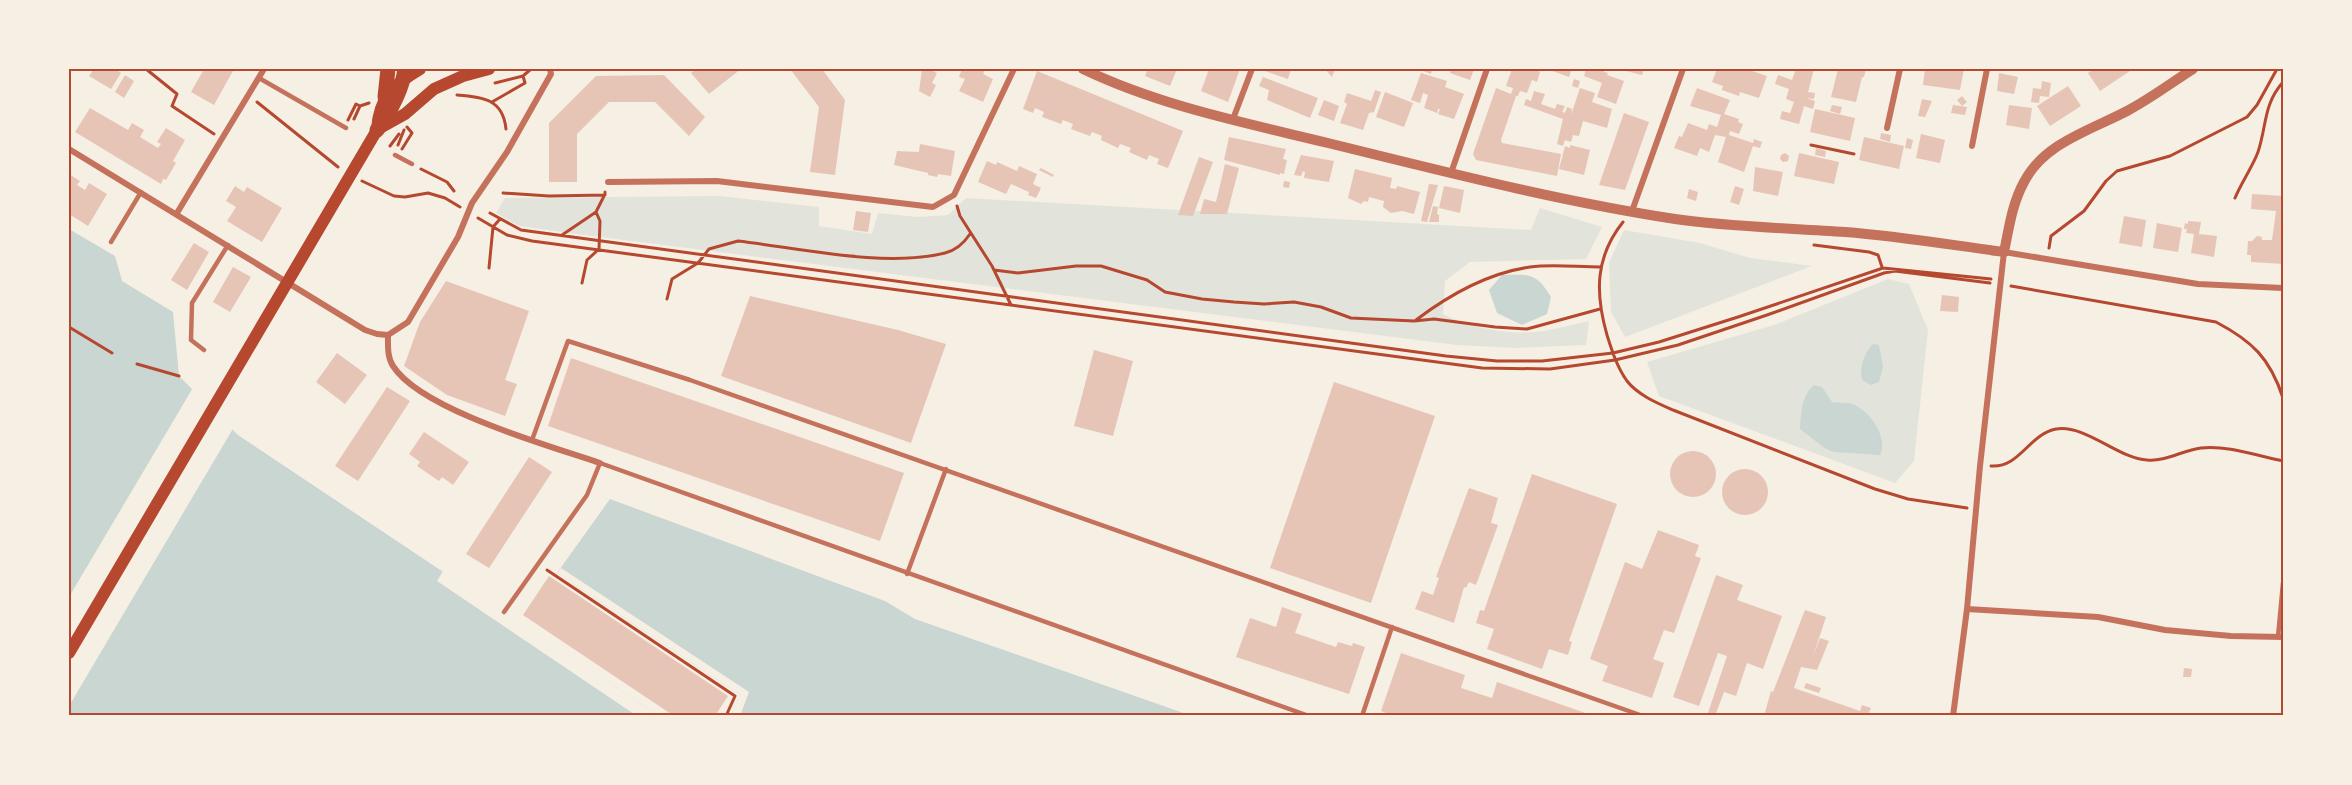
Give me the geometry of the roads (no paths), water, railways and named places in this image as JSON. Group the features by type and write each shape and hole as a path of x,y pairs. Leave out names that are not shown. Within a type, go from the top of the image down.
{"main road":[{"path":"385,97 388,69"},
{"path":"377,131 378,113 385,97 404,74 420,69"},
{"path":"377,131 405,114 434,89 463,76 489,69"},
{"path":"69,652 392,108 404,74"}],"street":[{"path":"177,213 264,69"},
{"path":"69,149 365,330 388,335 408,322 454,244 468,211 507,152 551,74 550,69"},
{"path":"608,182 717,181 933,207 954,195 1014,69"},
{"path":"1083,69 1154,98 1233,119 1451,173 1632,211 1677,219 1781,229 1845,232 2004,252 2198,284 2283,288"},
{"path":"1233,119 1252,69"},
{"path":"1451,173 1487,69"},
{"path":"1632,211 1683,69"},
{"path":"1887,128 1900,69"},
{"path":"1972,146 1987,69"},
{"path":"1953,716 1967,609 2000,284 2014,204 2025,180 2044,156 2060,144 2129,110 2193,69"},
{"path":"388,335 388,351 393,366 414,387 466,416 600,463"},
{"path":"1967,609 2098,617 2165,630 2231,636 2280,637"}],"lane":[{"path":"259,78 345,127"},
{"path":"396,156 412,164"},
{"path":"111,242 141,192"},
{"path":"204,350 191,340 192,303 228,245"},
{"path":"532,440 568,341 690,380 946,469 1643,716"},
{"path":"504,612 587,495 600,463 1308,716"},
{"path":"907,574 946,469"},
{"path":"2280,637 2283,583"},
{"path":"1362,716 1392,627"}]}
